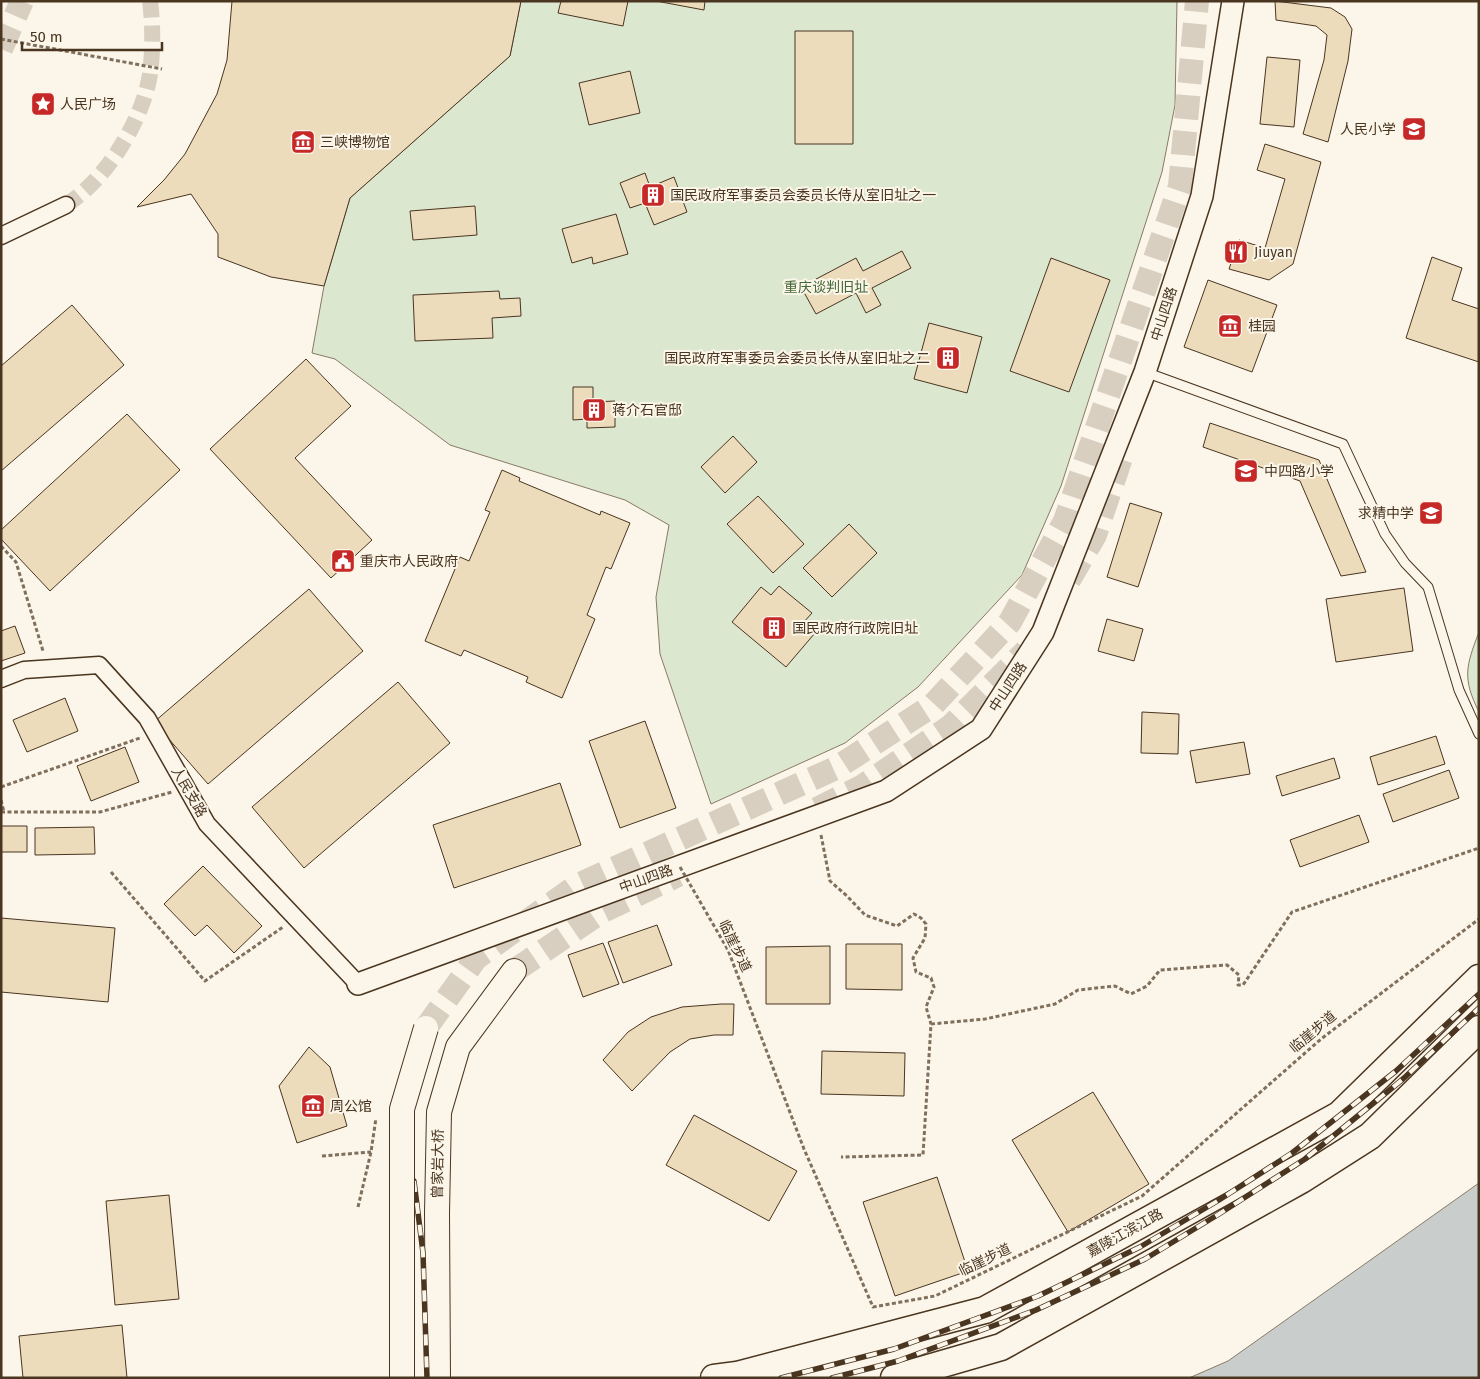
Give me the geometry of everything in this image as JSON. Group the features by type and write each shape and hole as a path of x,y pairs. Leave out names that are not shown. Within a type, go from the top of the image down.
{"main road":[{"name":"曾家岩大桥","path":"438,1378 437,1213 439,1112 458,1047 514,971"},
{"name":"嘉陵江滨江路","path":"714,1378 738,1375 985,1310 1338,1115 1479,978"},
{"path":"402,1378 402,1109 426,1028"},
{"path":"894,1378 1001,1347 1302,1180 1370,1136 1479,1029"}],"street":[{"name":"中山四路","path":"358,984 886,791 981,729 1043,632 1145,372 1202,196 1233,1"},
{"path":"1,236 66,205"},
{"name":"人民支路","path":"1,679 24,670 99,665 147,718 207,824 358,984"}],"lane":[{"path":"1145,372 1343,444 1385,534 1405,563 1428,587 1459,690 1479,734"}],"path":[{"path":"1,39 162,69"},
{"path":"1,546 16,562 48,668"},
{"path":"1,787 155,733"},
{"path":"1,800 2,812 100,812 187,788"},
{"path":"812,819 822,838 830,881 865,916 897,926 914,914 926,924 925,938 913,958 916,972 931,978 934,987 926,1007 931,1024 924,1155 841,1157"},
{"path":"931,1024 985,1019 1055,1004 1078,990 1115,986 1131,994 1147,986 1160,970 1227,965 1239,975 1238,985 1243,985 1292,912 1479,848"},
{"name":"临崖步道","path":"680,867 728,950 804,1149 873,1307 936,1296 1142,1196 1321,1038 1479,919"},
{"path":"111,872 205,981 296,919"},
{"path":"358,1207 371,1152 376,1118"},
{"path":"322,1156 371,1152"}],"green space":[{"name":"重庆谈判旧址","path":"521,1 1177,1 1175,105 1162,172 1061,486 1022,575 918,687 845,743 711,804 660,654 656,597 669,525 625,500 450,445 335,359 312,353 324,286 350,198 510,56"},
{"path":"1479,632 1479,712 1470,690 1468,672 1471,654"}],"shaded area":[{"path":"1479,1183 1479,1378 1189,1378 1228,1361"}],"building":[{"name":"三峡博物馆","path":"232,1 521,1 510,56 350,198 324,286 271,277 218,257 218,234 191,194 137,207 164,180 185,154 217,94 227,60"},
{"path":"561,1 628,1 623,26 558,13"},
{"path":"656,1 705,1 704,10"},
{"path":"1275,1 1331,8 1345,17 1352,29 1348,61 1328,142 1303,134 1324,60 1327,35 1316,26 1276,20"},
{"path":"795,31 853,31 853,144 795,144"},
{"path":"1267,57 1300,60 1294,127 1260,124"},
{"path":"630,71 640,113 589,125 579,83"},
{"path":"1265,144 1321,162 1293,264 1269,280 1229,269 1239,240 1265,248 1285,179 1257,170"},
{"name":"国民政府军事委员会委员长侍从室旧址之一","path":"645,173 650,187 674,177 687,212 654,225 645,203 630,208 620,183"},
{"path":"475,206 477,235 413,240 410,211"},
{"path":"616,214 628,254 593,264 592,257 572,263 562,229"},
{"path":"902,251 911,268 872,288 881,305 866,313 856,293 816,314 801,287 856,258 863,271"},
{"path":"1432,257 1462,268 1452,300 1479,309 1479,362 1406,338"},
{"path":"1051,258 1110,280 1069,392 1010,371"},
{"name":"桂园","path":"1208,280 1277,305 1252,372 1184,347"},
{"path":"499,291 500,299 520,298 521,316 492,318 493,338 415,341 413,295"},
{"path":"72,305 124,365 1,471 1,366"},
{"name":"国民政府军事委员会委员长侍从室旧址之二","path":"929,323 982,337 967,393 914,379"},
{"path":"306,359 351,406 295,458 372,540 331,578 210,449"},
{"name":"蒋介石官邸","path":"573,387 593,387 593,402 615,401 615,427 587,428 587,419 573,420"},
{"path":"127,414 180,470 50,591 1,539 1,530"},
{"path":"1210,423 1319,460 1366,572 1341,576 1300,481 1203,447"},
{"path":"733,436 757,462 725,493 701,467"},
{"path":"502,470 520,478 519,481 600,515 601,511 630,523 611,569 606,567 587,615 595,619 562,698 526,682 528,677 464,650 461,656 425,641 460,557 469,561 490,512 485,510"},
{"path":"758,496 804,544 773,573 727,524"},
{"path":"1130,503 1162,513 1138,587 1107,577"},
{"path":"849,524 877,553 832,597 803,568"},
{"name":"国民政府行政院旧址","path":"779,586 812,613 803,623 815,633 786,667 732,622 761,587 771,595"},
{"path":"1404,588 1413,651 1336,662 1326,599"},
{"path":"309,589 363,651 208,784 154,722"},
{"path":"1107,619 1143,629 1134,661 1098,651"},
{"path":"15,626 25,653 1,661 1,631"},
{"path":"398,682 450,743 304,868 252,807"},
{"path":"65,698 78,731 27,752 13,720"},
{"path":"1142,712 1179,714 1178,754 1141,753"},
{"path":"645,721 676,808 620,828 589,741"},
{"path":"1436,736 1445,764 1378,785 1370,757"},
{"path":"1244,742 1250,774 1196,783 1190,751"},
{"path":"125,747 139,782 91,801 77,766"},
{"path":"1334,758 1340,778 1282,796 1276,776"},
{"path":"1449,770 1459,798 1393,822 1383,794"},
{"path":"560,783 581,845 454,888 433,825"},
{"path":"1359,815 1369,842 1300,867 1290,840"},
{"path":"1,826 27,826 27,852 1,852"},
{"path":"94,827 95,854 35,855 35,828"},
{"path":"203,866 262,926 234,953 207,925 195,936 164,904"},
{"path":"1,918 115,928 108,1002 1,992"},
{"path":"657,925 672,965 623,983 608,942"},
{"path":"603,943 619,984 583,997 568,955"},
{"path":"846,944 902,944 902,990 846,989"},
{"path":"830,946 830,1004 766,1004 766,947"},
{"path":"734,1004 733,1035 714,1035 690,1039 670,1052 632,1091 603,1060 628,1032 651,1017 682,1007"},
{"name":"周公馆","path":"309,1047 330,1067 347,1126 297,1143 279,1086"},
{"path":"822,1051 905,1053 904,1096 821,1094"},
{"path":"1093,1092 1149,1184 1068,1232 1012,1140"},
{"path":"694,1115 797,1171 769,1221 666,1165"},
{"path":"937,1177 968,1271 895,1296 863,1202"},
{"path":"169,1195 179,1299 115,1305 106,1201"},
{"path":"122,1325 127,1378 23,1378 19,1336"}],"tunnel":[{"path":"1,49 22,1"},
{"path":"66,205 81,194 108,165 131,129 140,110 146,92 151,65 152,28 150,1"},
{"path":"426,1028 476,958 578,885 836,768 932,706 1010,622 1065,521 1180,186 1197,1"},
{"path":"1069,580 1095,535 1122,455"},
{"path":"817,809 863,786 951,726 1026,651"},
{"path":"514,971 601,912 678,875"}],"railway":[{"path":"781,1378 894,1349 1038,1296 1140,1247 1219,1200 1292,1153 1396,1071 1479,994"},
{"path":"832,1378 898,1361 1036,1310 1145,1259 1305,1159 1403,1079 1479,1008"},
{"path":"398,1177 407,1255 411,1378"},
{"path":"414,1181 423,1253 427,1378"}],"place":[{"name":"人民广场","path":"43,104"},
{"name":"人民小学","path":"1414,129"},
{"name":"三峡博物馆","path":"303,142"},
{"name":"国民政府军事委员会委员长侍从室旧址之一","path":"653,195"},
{"name":"Jiuyan","path":"1236,252"},
{"name":"桂园","path":"1230,326"},
{"name":"国民政府军事委员会委员长侍从室旧址之二","path":"948,358"},
{"name":"蒋介石官邸","path":"594,410"},
{"name":"中四路小学","path":"1246,471"},
{"name":"求精中学","path":"1431,513"},
{"name":"重庆市人民政府","path":"343,561"},
{"name":"国民政府行政院旧址","path":"774,628"},
{"name":"周公馆","path":"313,1106"}]}
